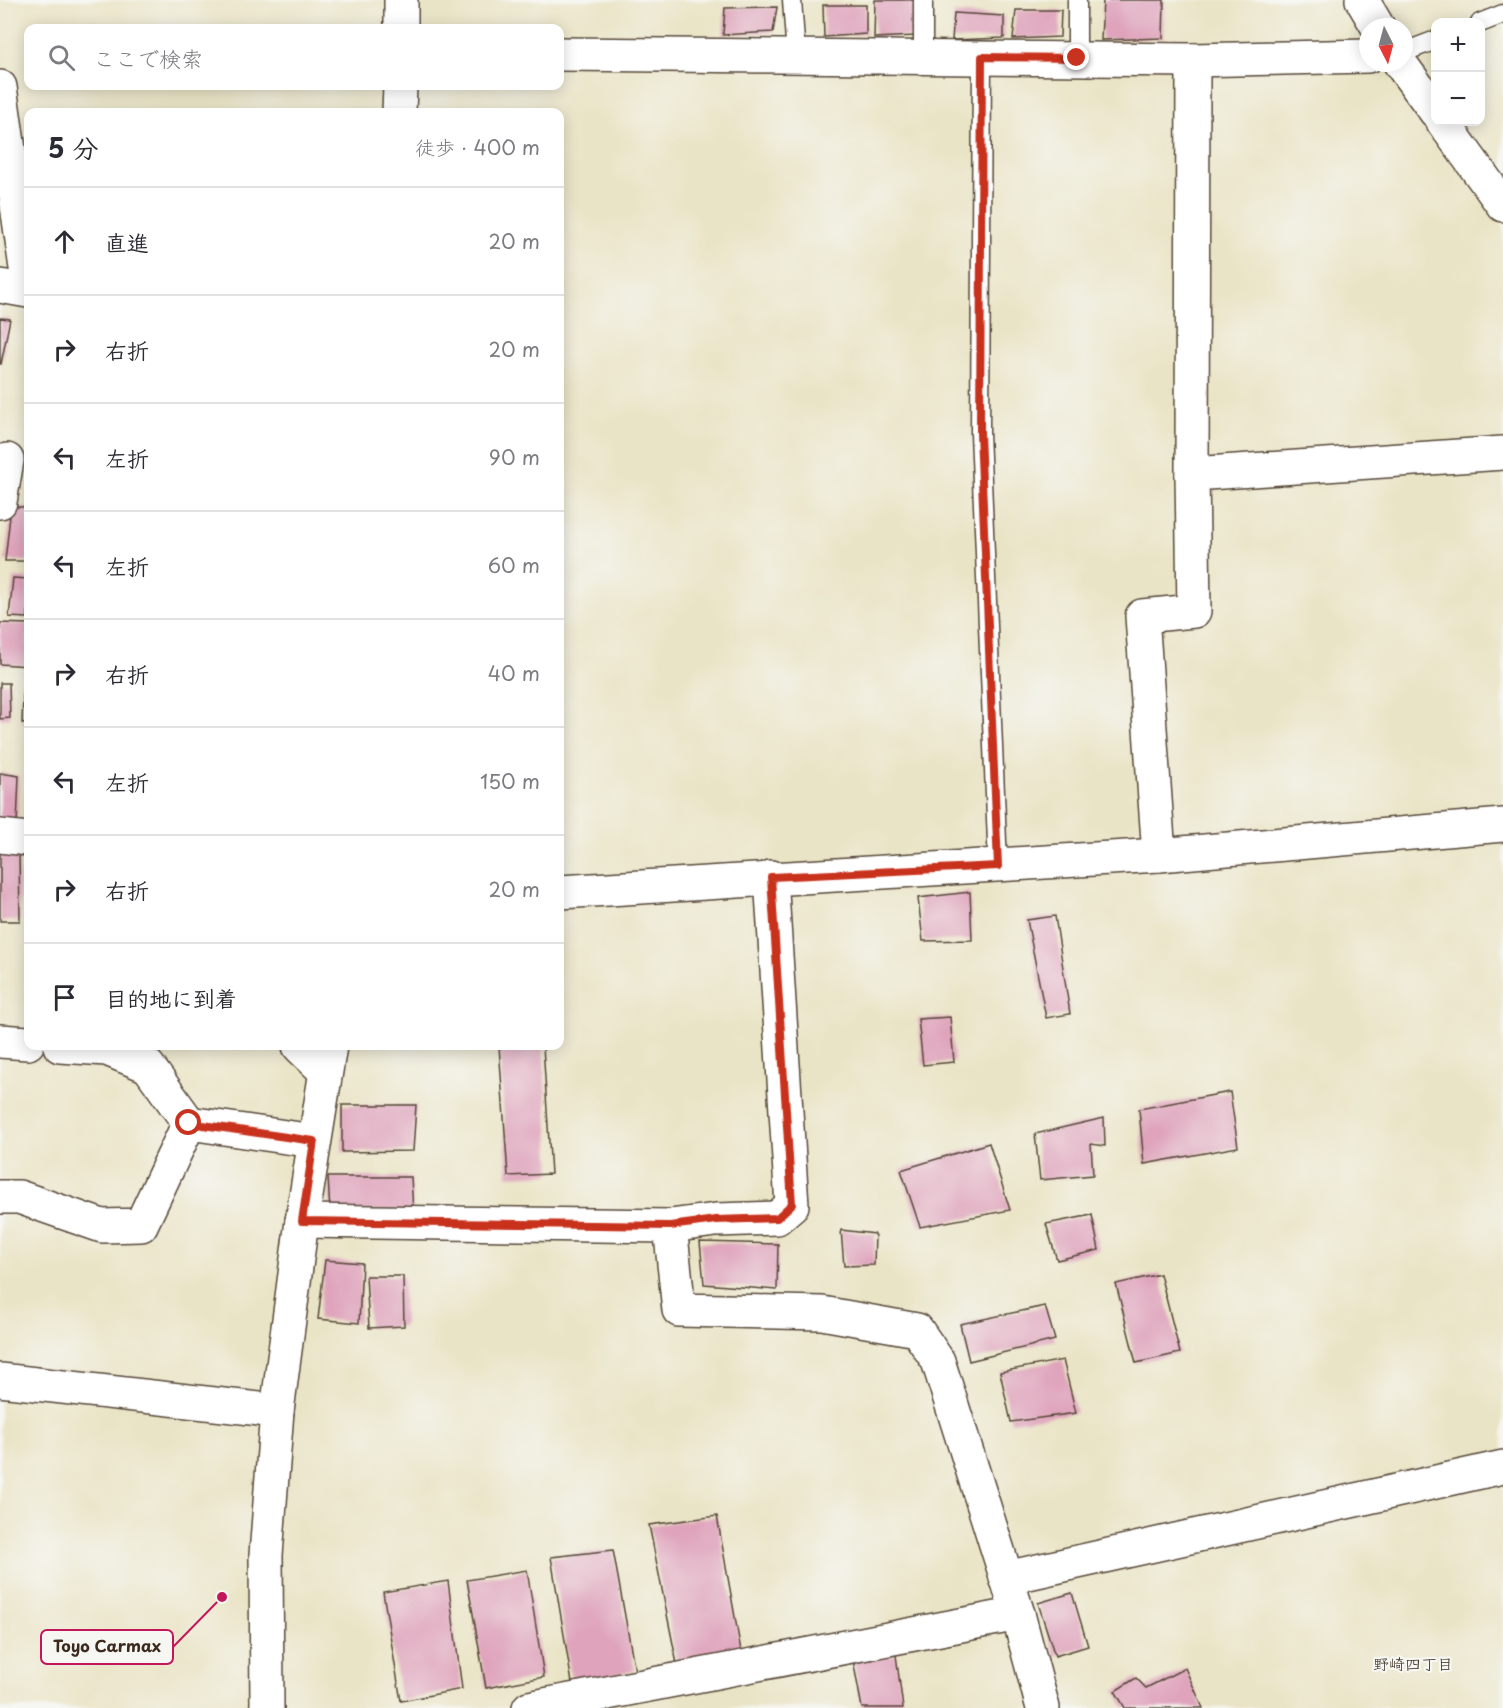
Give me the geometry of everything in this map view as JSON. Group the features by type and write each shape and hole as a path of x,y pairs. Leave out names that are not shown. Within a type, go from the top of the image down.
{"street":[{"path":"401,0 401,24"},
{"path":"1362,0 1373,18"},
{"path":"564,54 1193,60 1359,56"},
{"path":"1159,855 1142,616 1194,611 1193,60"},
{"path":"1407,72 1431,105"},
{"path":"0,87 24,254"},
{"path":"399,108 400,90"},
{"path":"1446,126 1500,197"},
{"path":"0,286 24,290"},
{"path":"1192,474 1503,453"},
{"path":"0,502 12,458"},
{"path":"564,891 1159,855 1503,825"},
{"path":"0,836 24,839"},
{"path":"302,1221 670,1226 716,1220 777,1218 792,1204 771,877"},
{"path":"0,1041 24,1043"},
{"path":"109,1050 148,1066 189,1123 314,1141"},
{"path":"267,1708 266,1555 277,1411 302,1221 327,1058 308,1050"},
{"path":"0,1197 20,1197 102,1226 141,1225 189,1123"},
{"path":"670,1226 679,1310 822,1313 917,1330 938,1361 1018,1614 1043,1708"},
{"path":"0,1380 277,1411"},
{"path":"1006,1578 1503,1467"},
{"path":"530,1708 1018,1614"}],"lane":[{"path":"792,0 796,56"},
{"path":"923,0 923,57"},
{"path":"1077,0 1077,58"},
{"path":"1485,21 1503,14"},
{"path":"1413,49 1431,42"},
{"path":"982,57 980,433 998,866"}],"building":[{"path":"875,0 915,0 915,36 874,38"},
{"path":"1103,0 1164,0 1163,38 1101,40"},
{"path":"823,5 866,5 866,34 824,37"},
{"path":"777,7 773,32 723,35 725,8"},
{"path":"1016,10 1061,10 1060,37 1013,39"},
{"path":"954,13 1004,16 1004,38 952,40"},
{"path":"0,318 10,319 1,364 0,364"},
{"path":"11,507 24,507 24,561 5,561"},
{"path":"13,578 24,579 24,618 9,617"},
{"path":"0,623 24,624 24,666 0,664"},
{"path":"24,671 24,723 22,723"},
{"path":"0,683 9,683 10,718 0,719"},
{"path":"0,773 19,776 17,824 0,823"},
{"path":"0,850 19,851 20,921 0,921"},
{"path":"970,892 972,940 923,941 918,898"},
{"path":"1055,916 1070,1014 1046,1018 1027,920"},
{"path":"950,1017 954,1062 923,1065 918,1019"},
{"path":"499,1050 543,1050 551,1174 508,1176"},
{"path":"1230,1092 1238,1147 1144,1164 1139,1109"},
{"path":"342,1105 416,1105 413,1151 342,1152"},
{"path":"1104,1118 1105,1146 1091,1144 1093,1175 1040,1180 1035,1134"},
{"path":"989,1143 1010,1210 920,1227 901,1170"},
{"path":"328,1177 411,1177 413,1211 330,1212"},
{"path":"1092,1215 1099,1250 1057,1260 1046,1224"},
{"path":"841,1230 875,1234 874,1265 844,1266"},
{"path":"700,1242 778,1244 777,1290 704,1284"},
{"path":"325,1260 362,1263 359,1323 318,1319"},
{"path":"1160,1274 1180,1353 1136,1363 1116,1284"},
{"path":"366,1276 403,1276 404,1326 369,1328"},
{"path":"1045,1306 1055,1340 969,1361 960,1324"},
{"path":"1063,1360 1076,1413 1011,1422 1000,1372"},
{"path":"717,1516 741,1651 677,1664 649,1525"},
{"path":"613,1550 635,1671 572,1683 551,1557"},
{"path":"527,1570 544,1677 486,1688 467,1580"},
{"path":"448,1581 462,1689 401,1701 383,1592"},
{"path":"1072,1593 1088,1646 1055,1656 1038,1603"},
{"path":"896,1655 903,1708 862,1708 853,1660"},
{"path":"1185,1668 1203,1708 1125,1708 1115,1691 1136,1678 1146,1688"}],"place":[{"name":"Toyo Carmax","path":"222,1597"}],"district":[{"name":"野崎四丁目","path":"1413,1663"}],"route":[{"path":"189,1123 314,1141 302,1221 670,1226 716,1220 777,1218 792,1204 771,877 998,866 980,433 982,57 1077,58"}]}
